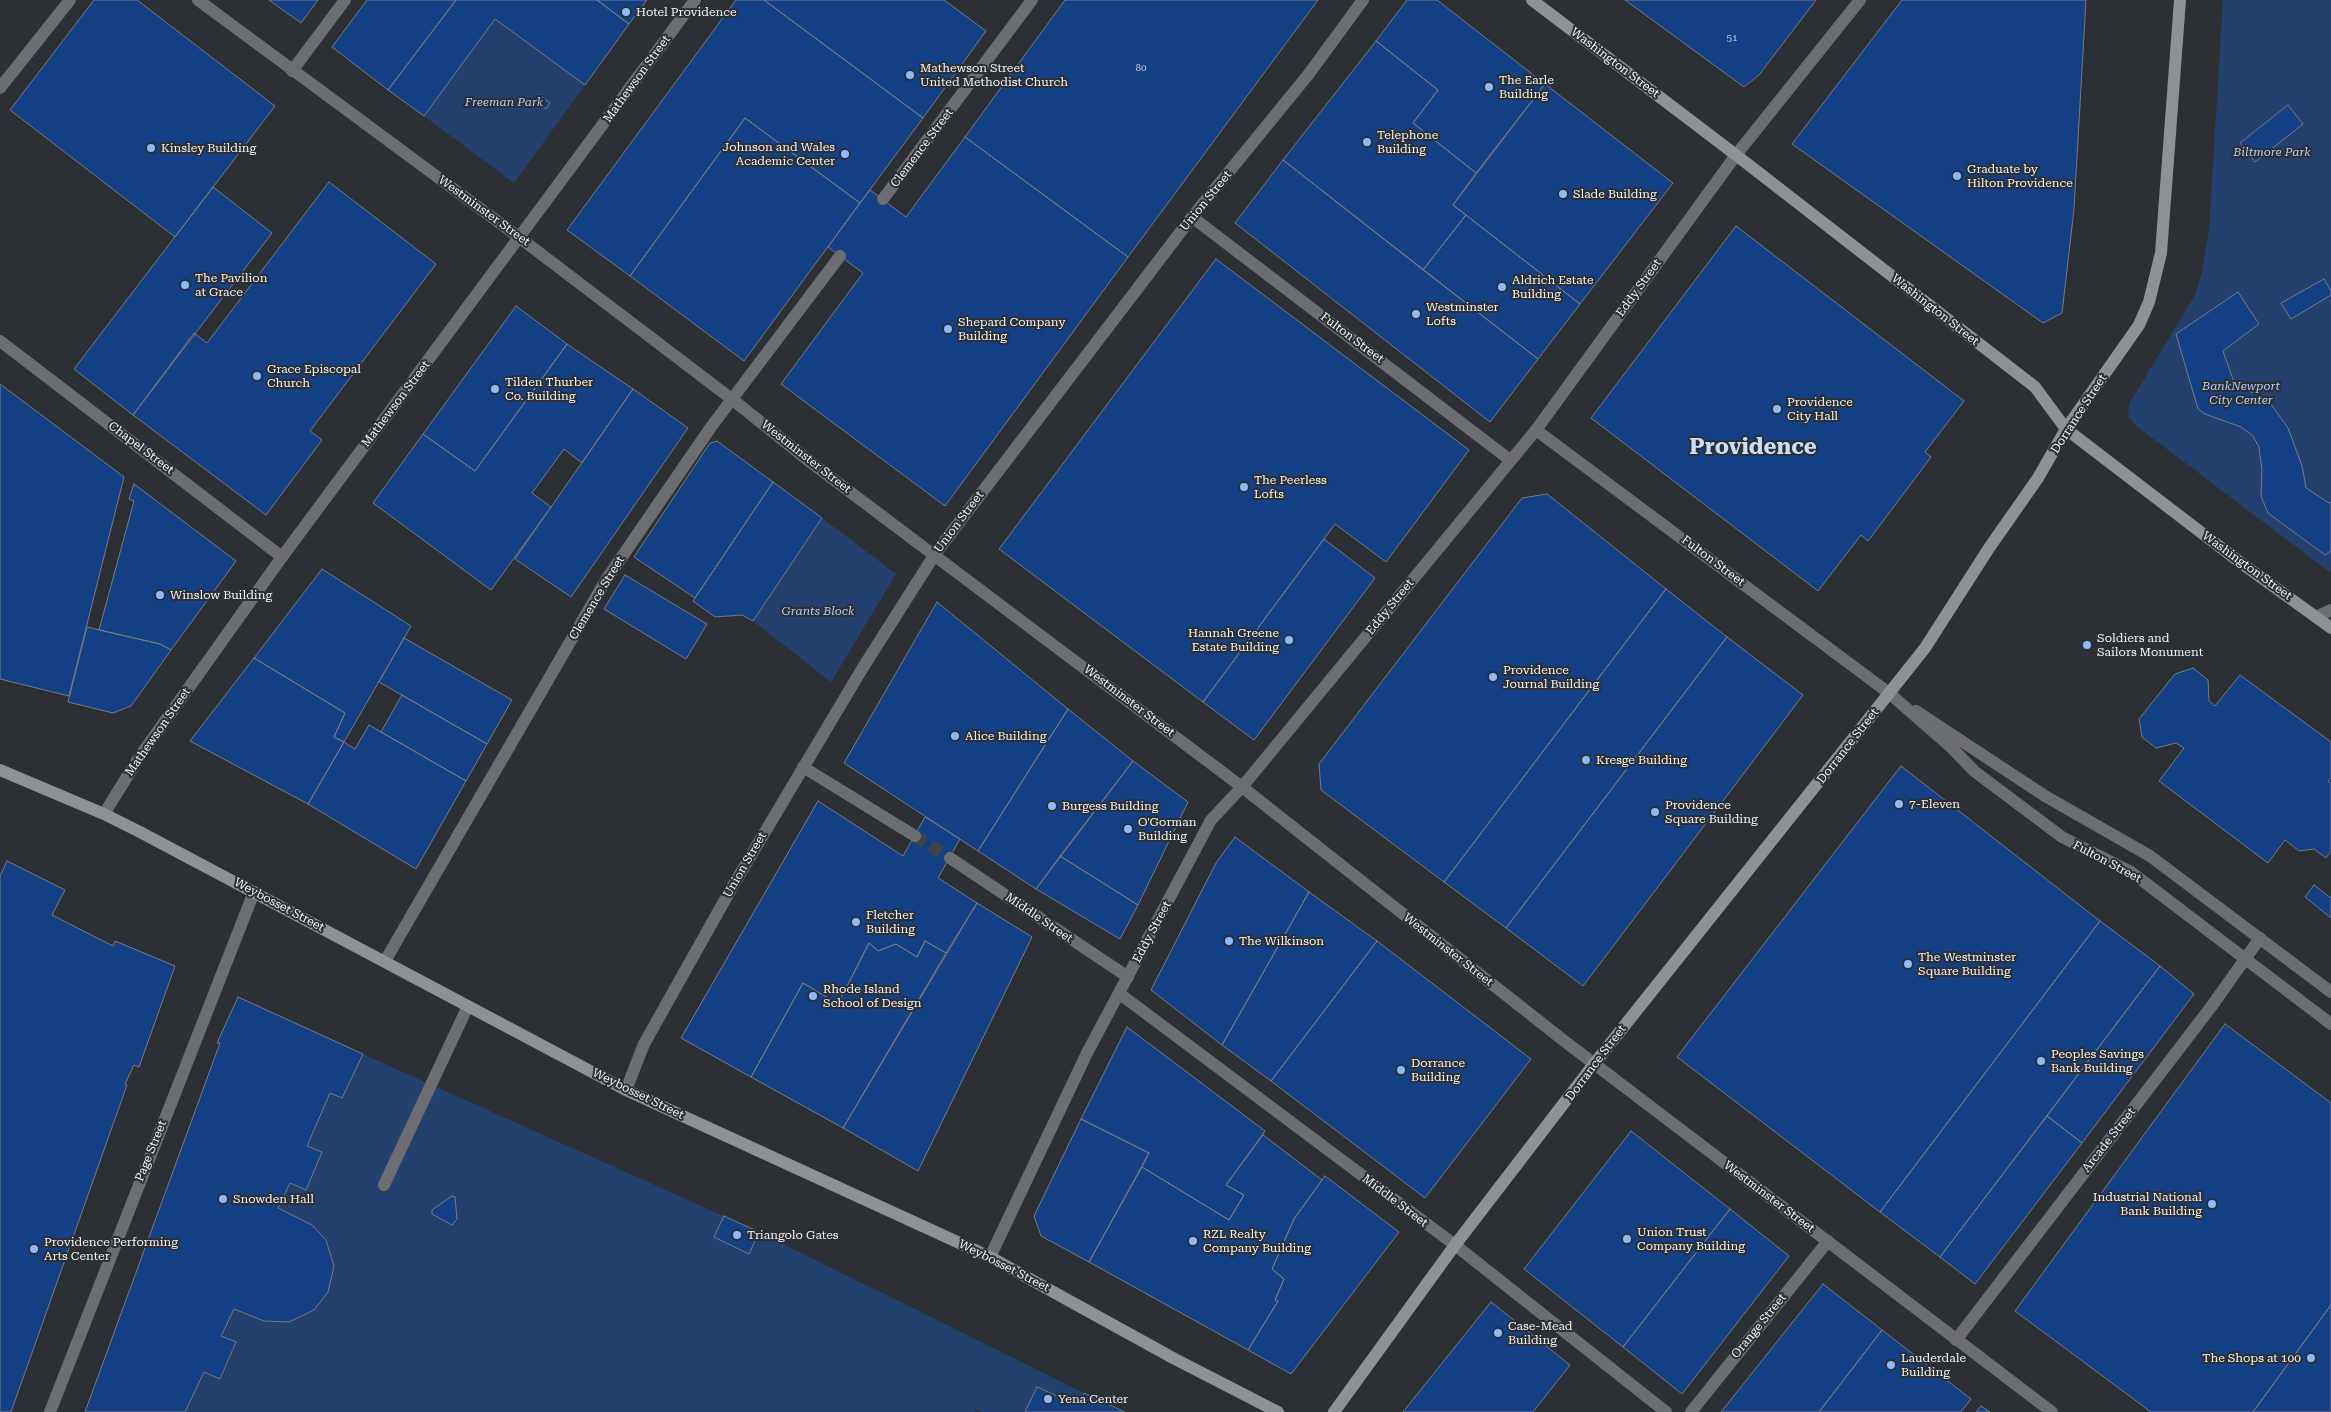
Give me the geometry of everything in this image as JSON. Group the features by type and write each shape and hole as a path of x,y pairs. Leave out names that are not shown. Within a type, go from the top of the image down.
{"main road":[{"name":"Washington Street","path":"1532,0 1736,155 2035,387 2066,429 2331,628"},
{"name":"Dorrance Street","path":"1334,1412 1455,1245 1594,1064 1925,648 1989,548 2038,478 2066,429 2139,325 2149,302 2156,277 2163,226 2180,0"},
{"name":"Weybosset Street","path":"0,770 104,814 626,1090 990,1257 1173,1358 1278,1412"}],"street":[{"path":"0,88 70,0"},
{"name":"Westminster Street","path":"198,0 520,238 733,400 809,461 1242,787 1594,1064 2052,1412"},
{"path":"292,71 345,0"},
{"name":"Mathewson Street","path":"104,814 138,759 282,557 695,0"},
{"name":"Clemence Street","path":"883,199 1032,0"},
{"name":"Union Street","path":"626,1090 644,1044 731,889 803,767 935,554 1192,217 1308,75 1363,0"},
{"name":"Eddy Street","path":"990,1257 1087,1053 1211,820 1242,787 1536,430 1736,155 1860,0"},
{"name":"Fulton Street","path":"1192,217 1510,460"},
{"name":"Clemence Street","path":"385,961 606,580 711,427 840,256"},
{"name":"Chapel Street","path":"0,341 282,557"},
{"name":"Fulton Street","path":"1536,430 1889,694 2045,796 2150,856 2331,992"},
{"path":"2316,617 2331,610"},
{"name":"Fulton Street","path":"1889,694 1952,748 1974,771 2062,837 2132,872 2331,1024"},
{"path":"803,767 915,836"},
{"name":"Middle Street","path":"950,858 1128,977"},
{"name":"Page Street","path":"50,1412 254,892"},
{"name":"Arcade Street","path":"1956,1340 2211,1007 2260,938"},
{"name":"Middle Street","path":"1120,994 1455,1245 1666,1412"},
{"path":"384,1184 468,1006"},
{"name":"Orange Street","path":"1691,1412 1828,1241"}],"green space":[{"name":"BankNewport City Center","path":"2223,0 2331,0 2331,573 2135,425 2128,416 2129,404 2195,295 2201,276 2209,230"},
{"name":"Freeman Park","path":"495,19 585,85 514,183 424,116"},
{"name":"Grants Block","path":"822,518 896,574 831,682 753,621"},
{"path":"363,1054 759,1232 1084,1393 1077,1405 1037,1387 1025,1412 981,1412 976,1410 975,1412 185,1412 204,1372 221,1379 236,1343 221,1336 234,1309 264,1321 289,1322 314,1310 328,1292 334,1266 326,1240 312,1225 278,1208 290,1183 306,1190 322,1152 307,1146 330,1093 342,1098"}],"building":[{"name":"Kinsley Building","path":"94,0 137,0 275,106 175,237 10,110"},
{"path":"269,0 318,0 301,23"},
{"path":"367,0 456,0 388,90 332,47"},
{"path":"456,0 597,0 629,24 585,85 495,19 424,116 388,90"},
{"name":"Hotel Providence","path":"597,0 647,0 629,24"},
{"name":"Johnson and Wales Academic Center","path":"736,0 764,0 923,118 860,203 745,118 630,276 567,230"},
{"name":"Mathewson Street United Methodist Church","path":"764,0 944,0 986,31 923,118"},
{"path":"1065,0 1318,0 1128,257 965,137"},
{"name":"The Earle Building","path":"1407,0 1437,0 1545,84 1476,173 1413,123 1438,90 1376,41"},
{"path":"1625,0 1816,0 1759,75 1744,87"},
{"name":"Graduate by Hilton Providence","path":"1902,0 2086,0 2074,209 2062,313 2043,323 1792,144"},
{"name":"Telephone Building","path":"1376,41 1438,90 1413,123 1476,173 1453,205 1466,215 1423,270 1283,160"},
{"name":"Slade Building","path":"1545,84 1673,183 1580,304 1453,205"},
{"path":"539,95 550,103 546,109 535,101"},
{"path":"2288,105 2303,124 2255,162 2240,143"},
{"path":"745,118 860,203 744,361 630,276"},
{"name":"Shepard Company Building","path":"965,137 1128,257 945,506 781,384 863,273 828,247 860,203 870,190 906,217"},
{"name":"Westminster Lofts","path":"1283,160 1538,359 1490,422 1235,223"},
{"name":"Grace Episcopal Church","path":"329,182 436,264 310,431 322,440 266,515 133,415 194,333 207,343"},
{"name":"The Pavilion at Grace","path":"213,187 272,233 133,415 74,369"},
{"name":"Aldrich Estate Building","path":"1466,215 1580,304 1538,359 1423,270"},
{"name":"Providence City Hall","path":"1736,226 1964,401 1925,452 1931,457 1868,541 1861,535 1818,591 1591,418"},
{"name":"The Peerless Lofts","path":"1216,259 1469,450 1386,562 1335,524 1203,702 999,549"},
{"path":"2324,279 2331,291 2331,295 2291,319 2281,303"},
{"path":"2238,292 2259,324 2223,351 2235,385 2263,397 2270,403 2288,428 2302,466 2306,488 2329,503 2331,502 2331,551 2325,555 2268,513 2261,496 2262,470 2259,447 2253,436 2241,427 2205,414 2198,409 2176,334"},
{"name":"Tilden Thurber Co. Building","path":"516,306 567,344 475,471 423,434"},
{"path":"567,344 633,389 582,463 564,449 532,493 551,507 491,590 373,503 423,434 475,471"},
{"path":"0,384 124,477 69,696 0,679"},
{"path":"633,389 688,428 571,597 515,559"},
{"path":"717,441 773,482 695,598 634,557 710,443"},
{"path":"773,482 822,518 753,621 742,615 715,617 693,601"},
{"name":"Winslow Building","path":"134,484 236,561 171,650 160,644 99,630 134,501 129,499"},
{"name":"Providence Journal Building","path":"1547,494 1666,589 1444,882 1321,790 1319,764 1522,498"},
{"name":"Hannah Greene Estate Building","path":"1324,539 1375,578 1254,740 1203,702"},
{"path":"322,569 411,626 344,742 334,737 345,713 254,658"},
{"path":"625,575 707,624 686,659 604,609"},
{"name":"Kresge Building","path":"1666,589 1727,637 1506,928 1444,882"},
{"name":"Alice Building","path":"937,602 1068,709 978,851 844,763"},
{"path":"87,627 160,644 171,650 131,706 113,713 68,702"},
{"name":"Providence Square Building","path":"1727,637 1803,695 1583,986 1506,928"},
{"path":"404,638 512,700 487,744 379,682"},
{"path":"254,658 345,713 334,737 344,742 308,804 190,741"},
{"path":"2193,668 2208,680 2209,701 2215,706 2240,675 2331,742 2331,778 2328,781 2331,783 2331,851 2326,858 2314,849 2299,851 2285,840 2268,863 2159,781 2184,748 2176,743 2156,748 2142,737 2139,719 2175,674"},
{"path":"402,695 487,744 466,781 381,732"},
{"name":"Burgess Building","path":"1068,709 1133,761 1036,889 978,851"},
{"path":"369,725 466,781 416,869 308,804 344,742 355,749"},
{"name":"O'Gorman Building","path":"1133,761 1188,802 1138,905 1060,856"},
{"name":"The Westminster Square Building","path":"1901,766 2100,921 1880,1212 1677,1057"},
{"name":"Rhode Island School of Design","path":"818,801 903,856 925,817 960,839 938,878 977,903 946,953 925,941 917,957 896,944 878,951 869,943 838,1004 803,983 751,1077 681,1038"},
{"name":"The Wilkinson","path":"1235,837 1309,892 1222,1045 1151,990 1216,863"},
{"path":"1060,856 1138,905 1120,939 1036,889"},
{"name":"Providence Performing Arts Center","path":"7,861 65,890 52,915 113,946 115,941 175,966 139,1067 134,1065 125,1084 127,1085 11,1412 0,1412 0,876"},
{"path":"2314,885 2331,898 2331,918 2305,897"},
{"path":"1309,892 1377,941 1271,1081 1222,1045"},
{"path":"977,903 1032,937 918,1171 843,1128"},
{"name":"Peoples Savings Bank Building","path":"2100,921 2160,966 1940,1257 1880,1212"},
{"path":"925,941 946,953 843,1128 751,1077 803,983 838,1004 869,943 878,951 896,944 917,957"},
{"name":"Dorrance Building","path":"1377,941 1531,1059 1425,1198 1271,1081"},
{"path":"2160,966 2194,994 2082,1143 2047,1116"},
{"name":"Snowden Hall","path":"238,997 363,1054 342,1098 330,1093 307,1146 322,1152 306,1190 290,1183 278,1208 312,1225 326,1240 334,1266 328,1292 314,1310 289,1322 264,1321 234,1309 221,1336 236,1342 220,1379 204,1372 185,1412 85,1412 220,1043 217,1043"},
{"name":"Industrial National Bank Building","path":"2225,1024 2331,1103 2331,1305 2253,1412 2151,1412 2015,1311"},
{"path":"1127,1027 1265,1131 1226,1185 1244,1195 1229,1220 1142,1167 1149,1153 1081,1119"},
{"path":"2047,1116 2082,1143 1975,1284 1940,1257"},
{"path":"1081,1119 1149,1153 1089,1262 1041,1236 1034,1216"},
{"name":"Union Trust Company Building","path":"1631,1131 1730,1209 1623,1347 1524,1269"},
{"name":"RZL Realty Company Building","path":"1263,1135 1322,1180 1294,1219 1272,1269 1284,1279 1275,1300 1278,1301 1248,1350 1089,1262 1142,1167 1229,1220 1244,1195 1226,1185"},
{"path":"1325,1176 1399,1232 1291,1374 1248,1350 1278,1301 1275,1300 1284,1279 1272,1269 1294,1219"},
{"path":"452,1196 455,1197 457,1219 452,1225 432,1214 432,1210"},
{"path":"1730,1209 1789,1256 1682,1394 1623,1347"},
{"name":"Triangolo Gates","path":"724,1216 759,1232 749,1254 714,1237"},
{"path":"1823,1284 1882,1330 1819,1412 1721,1412"},
{"name":"Case-Mead Building","path":"1491,1302 1570,1365 1533,1412 1403,1412"},
{"name":"The Shops at 100","path":"2331,1305 2331,1412 2253,1412"},
{"name":"Lauderdale Building","path":"1882,1330 1971,1399 1961,1412 1819,1412"},
{"name":"Yena Center","path":"1037,1387 1077,1405 1084,1393 1125,1412 1025,1412"},
{"path":"1981,1406 1990,1412 1976,1412"}],"tunnel":[{"path":"915,836 950,858"}],"place":[{"name":"Hotel Providence","path":"626,12"},
{"name":"Mathewson Street United Methodist Church","path":"910,75"},
{"name":"The Earle Building","path":"1489,87"},
{"name":"Telephone Building","path":"1367,142"},
{"name":"Kinsley Building","path":"151,148"},
{"name":"Johnson and Wales Academic Center","path":"845,154"},
{"name":"Graduate by Hilton Providence","path":"1957,176"},
{"name":"Slade Building","path":"1563,194"},
{"name":"The Pavilion at Grace","path":"185,285"},
{"name":"Aldrich Estate Building","path":"1502,287"},
{"name":"Westminster Lofts","path":"1416,314"},
{"name":"Shepard Company Building","path":"948,329"},
{"name":"Grace Episcopal Church","path":"257,376"},
{"name":"Tilden Thurber Co. Building","path":"495,389"},
{"name":"Providence City Hall","path":"1777,409"},
{"name":"The Peerless Lofts","path":"1244,487"},
{"name":"Winslow Building","path":"160,595"},
{"name":"Hannah Greene Estate Building","path":"1289,640"},
{"name":"Soldiers and Sailors Monument","path":"2087,645"},
{"name":"Providence Journal Building","path":"1493,677"},
{"name":"Alice Building","path":"955,736"},
{"name":"Kresge Building","path":"1586,760"},
{"name":"7-Eleven","path":"1899,804"},
{"name":"Burgess Building","path":"1052,806"},
{"name":"Providence Square Building","path":"1655,812"},
{"name":"O'Gorman Building","path":"1128,829"},
{"name":"Fletcher Building","path":"856,922"},
{"name":"The Wilkinson","path":"1229,941"},
{"name":"The Westminster Square Building","path":"1908,964"},
{"name":"Rhode Island School of Design","path":"813,996"},
{"name":"Peoples Savings Bank Building","path":"2041,1061"},
{"name":"Dorrance Building","path":"1401,1070"},
{"name":"Snowden Hall","path":"223,1199"},
{"name":"Industrial National Bank Building","path":"2212,1204"},
{"name":"Triangolo Gates","path":"737,1235"},
{"name":"Union Trust Company Building","path":"1627,1239"},
{"name":"RZL Realty Company Building","path":"1193,1241"},
{"name":"Providence Performing Arts Center","path":"34,1249"},
{"name":"Case-Mead Building","path":"1498,1333"},
{"name":"The Shops at 100","path":"2311,1358"},
{"name":"Lauderdale Building","path":"1891,1365"},
{"name":"Yena Center","path":"1048,1399"}],"district":[{"name":"Providence","path":"1753,448"}],"park label":[{"name":"Biltmore Park","path":"2272,152"}]}
